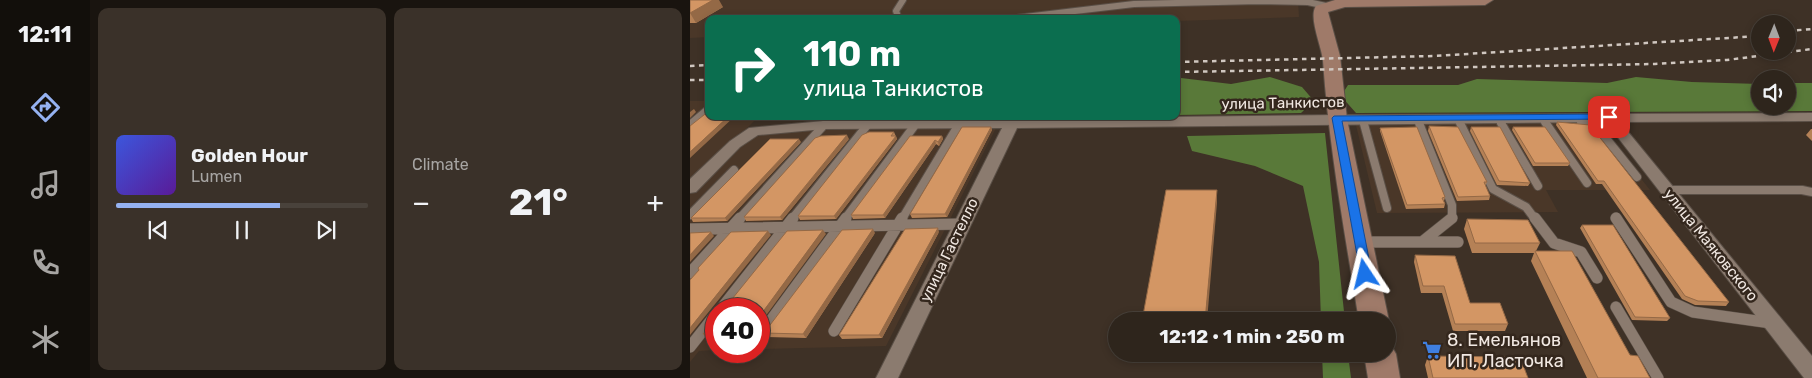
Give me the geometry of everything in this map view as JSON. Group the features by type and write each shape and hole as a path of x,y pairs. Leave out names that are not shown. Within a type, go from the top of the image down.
{"street":[{"path":"1372,312 1338,121 1331,56 1320,14 1321,9 1344,2 1485,0"},
{"name":"улица Танкистов","path":"690,188 735,144 754,131 824,125 869,123 915,125 1609,117 1812,117"},
{"name":"улица Маяковского","path":"1609,117 1812,372"},
{"name":"улица Гастелло","path":"887,378 1012,123"},
{"path":"1381,362 1384,378"}],"lane":[{"path":"897,15 898,5 903,0"},
{"path":"1042,15 1134,4 1261,0 1308,2 1326,6"},
{"path":"690,125 705,112"},
{"path":"1338,121 1364,124 1593,122 1637,177"},
{"path":"1545,122 1587,183"},
{"path":"730,298 869,123"},
{"path":"1419,123 1452,205 1452,220 1422,242"},
{"path":"1460,123 1493,189 1526,207 1554,243 1581,252 1597,278"},
{"path":"1501,123 1538,186"},
{"path":"834,331 900,225 959,124"},
{"path":"1364,124 1387,208"},
{"path":"690,273 824,125"},
{"path":"770,322 915,125"},
{"path":"690,215 734,170"},
{"path":"1667,190 1802,190 1812,192"},
{"path":"1616,218 1671,302 1694,312 1774,324"},
{"path":"690,229 962,224"},
{"path":"1360,242 1458,242"},
{"path":"1616,307 1658,378"},
{"path":"690,347 705,328"}],"shaded area":[{"path":"690,0 1298,0 1299,17 1180,21 1180,15 705,15 705,37 690,38"},
{"path":"690,101 705,101 705,120 755,120 744,131 997,126 886,346 770,349 770,298 705,298 705,351 699,351 690,362"},
{"path":"1595,120 1650,190 1546,190 1558,212 1377,213 1355,121"}],"green space":[{"path":"1270,77 1302,87 1314,101 1301,113 1180,115 1180,79 1231,84"},
{"path":"1636,77 1692,82 1751,84 1751,111 1356,113 1341,96 1348,85 1458,85 1477,79 1607,83"},
{"path":"1796,83 1812,83 1812,111 1796,111"},
{"path":"1325,133 1344,312 1321,312 1319,262 1303,186 1255,166 1192,151 1187,136"},
{"path":"1322,362 1349,362 1351,378 1323,378"}],"building":[{"path":"690,0 713,0 690,13"},
{"path":"705,114 705,120 725,120 690,152 690,126"},
{"path":"1557,122 1590,125 1729,302 1698,301 1685,296 1604,181 1598,181"},
{"path":"1429,126 1458,127 1487,182 1484,182 1490,196 1458,197"},
{"path":"962,127 991,127 945,214 910,214"},
{"path":"1417,127 1445,197 1442,198 1445,204 1407,205 1380,128"},
{"path":"1471,127 1500,127 1530,183 1499,181"},
{"path":"1513,127 1545,127 1570,163 1535,163"},
{"path":"869,132 894,132 891,136 896,136 834,216 798,216 862,135"},
{"path":"847,135 780,217 744,217 815,138"},
{"path":"910,136 942,136 938,142 935,140 883,215 851,215"},
{"path":"770,139 799,139 725,218 691,218"},
{"path":"1166,190 1217,190 1206,312 1144,312"},
{"path":"1467,219 1528,220 1540,243 1475,243"},
{"path":"1582,225 1613,225 1670,318 1635,317"},
{"path":"938,228 879,335 839,335 905,229"},
{"path":"873,229 803,334 770,333 770,325 842,230"},
{"path":"823,230 770,302 770,298 733,298 787,231"},
{"path":"768,231 714,298 705,298 705,309 690,328 690,280 699,270 698,268 731,232"},
{"path":"711,232 690,255 690,233"},
{"path":"1535,251 1572,251 1630,355 1638,356 1650,378 1598,378"},
{"path":"1415,255 1455,256 1470,303 1500,303 1508,324 1455,324 1444,286 1423,286"},
{"path":"1428,356 1520,357 1528,378 1433,378"}],"railway":[{"path":"1796,30 1812,29"},
{"path":"1180,62 1434,56 1751,37"},
{"path":"1180,72 1655,64 1727,60 1812,49"},
{"path":"690,66 705,65"},
{"path":"690,80 705,80"}],"place":[{"name":"8. Емельянов ИП, Ласточка","path":"1432,350"}],"route":[{"path":"1365,274 1337,118 1609,117"}]}
